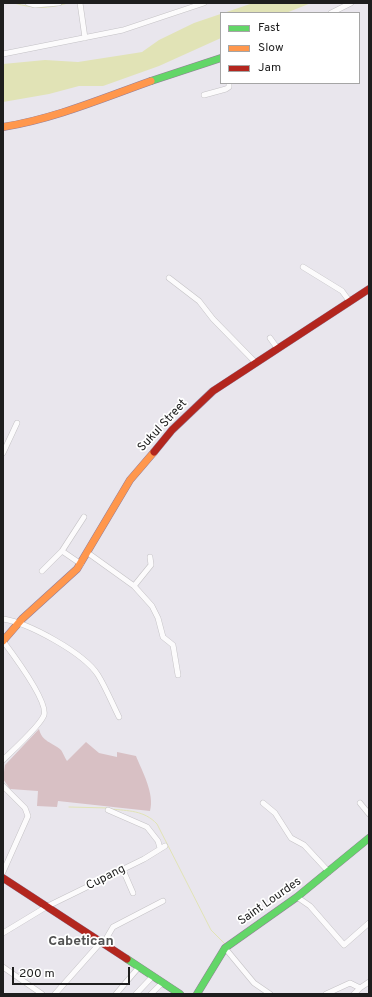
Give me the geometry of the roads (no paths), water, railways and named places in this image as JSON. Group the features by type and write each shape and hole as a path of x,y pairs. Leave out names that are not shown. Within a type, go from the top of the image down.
{"street":[{"path":"28,3 59,3"},
{"path":"80,3 85,38"},
{"path":"3,54 123,30 204,3"},
{"path":"333,12 351,3"},
{"path":"3,126 21,124 64,111 220,58"},
{"path":"204,95 226,89 229,87 229,84"},
{"path":"303,266 342,291 350,302"},
{"path":"169,278 199,301 213,319 256,363"},
{"name":"Sukul Street","path":"3,641 18,624 67,581 82,564 123,490 153,451 201,402 213,391 369,289"},
{"path":"270,338 278,349"},
{"path":"3,454 17,423"},
{"path":"42,571 62,551 84,517"},
{"path":"62,551 82,564"},
{"path":"88,553 134,586 152,606 158,618 163,637 173,645 178,675"},
{"path":"134,586 151,565 150,557"},
{"path":"3,619 53,638 90,666 98,675 119,717"},
{"path":"3,641 27,675 43,702 45,710 45,714 39,722 3,760"},
{"path":"3,872 28,816 25,808 4,788"},
{"path":"263,803 275,813 291,838 304,845 328,872"},
{"path":"360,803 369,814"},
{"name":"Cupang","path":"3,933 46,907 123,870 162,847 147,827 108,810"},
{"name":"Saint Lourdes","path":"197,994 227,947 298,897 369,838"},
{"path":"123,870 133,893"},
{"path":"3,878 153,976 176,993"},
{"path":"298,897 310,906 344,945 369,923"},
{"path":"55,994 102,943 113,927 163,901"},
{"path":"227,947 254,983 270,994"},
{"path":"3,967 39,993"},
{"path":"116,994 139,967"},
{"path":"136,994 153,976"},
{"path":"151,994 162,982"},
{"path":"354,994 369,982"},
{"path":"326,994 350,984 360,988"}],"waterway":[{"path":"14,3 41,8 68,3"},
{"path":"69,807 108,808"},
{"path":"111,809 141,814 152,819 157,824 211,930 225,944"}],"district":[{"name":"Cabetican","path":"81,942"}]}
